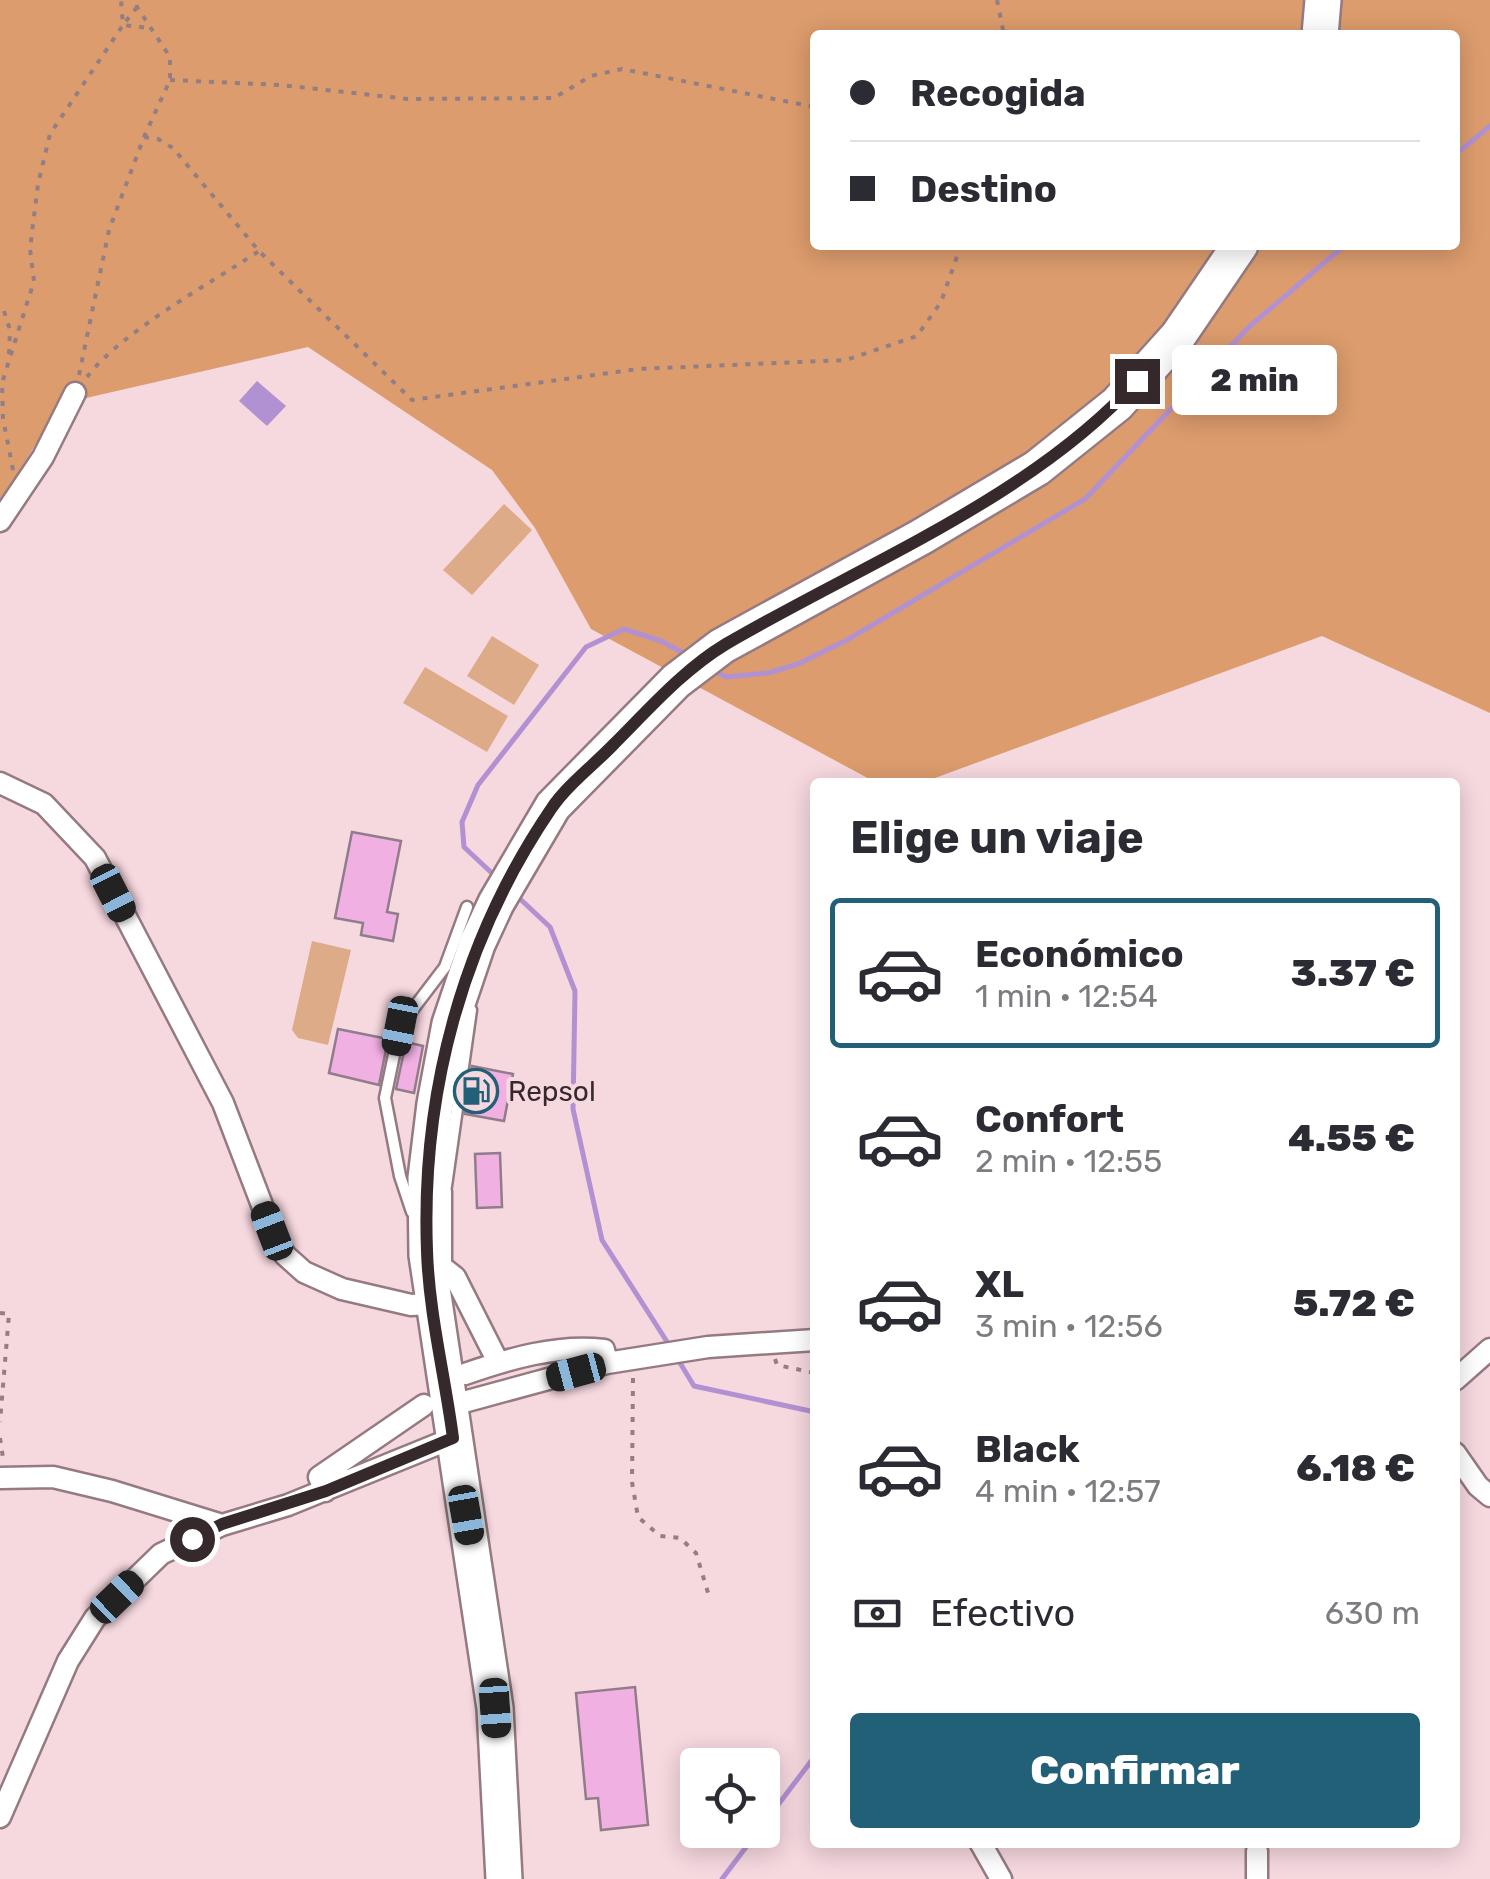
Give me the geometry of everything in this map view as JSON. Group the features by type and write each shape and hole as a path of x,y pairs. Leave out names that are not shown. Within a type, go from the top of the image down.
{"highway":[{"path":"1320,30 1323,0"},
{"path":"504,1879 495,1708 442,1416 426,1178 450,1024 496,903 552,806 676,681 722,646 921,537 1037,468 1117,404 1178,336 1237,250"}],"street":[{"path":"0,521 43,457 75,392"},
{"path":"0,783 44,804 95,858 223,1103 272,1231 286,1255 304,1272 342,1290 411,1305 432,1304"},
{"path":"433,1251 456,1277 498,1362"},
{"path":"326,1491 319,1477 442,1416 608,1363 708,1348 810,1340"},
{"path":"464,1374 498,1362 580,1347 604,1350 608,1363"},
{"path":"1460,1376 1490,1349"},
{"path":"0,1817 68,1661 95,1618 161,1554 222,1524 326,1491 442,1416"},
{"path":"1460,1459 1490,1496"},
{"path":"0,1478 53,1477 222,1524"},
{"path":"983,1848 1001,1879"},
{"path":"1257,1851 1257,1879"}],"lane":[{"path":"433,1251 400,1176 386,1098 400,1026 445,967 467,906"},
{"path":"433,1251 466,1050 478,944"},
{"path":"433,1251 446,1186"}],"path":[{"path":"121,0 122,25"},
{"path":"997,0 1003,30"},
{"path":"14,497 2,383 34,281 30,249 38,184 50,134 137,4 170,57 170,80 109,230 75,392"},
{"path":"122,25 152,29"},
{"path":"170,80 281,85 408,99 554,98 591,76 622,69 810,105"},
{"path":"144,136 158,138 174,148 260,251 412,400 638,369 846,360 917,336 940,302 959,250"},
{"path":"75,392 96,365 156,319 260,251"},
{"path":"4,311 10,330 9,362"},
{"path":"0,1313 8,1314 0,1422"},
{"path":"768,1343 777,1365 810,1372"},
{"path":"633,1360 632,1482 638,1517 660,1536 680,1538 696,1554 709,1596"}],"shaded area":[{"path":"0,0 1490,0 1490,713 1322,636 935,778 868,778 591,629 535,528 492,470 308,347 60,404 0,503"},
{"path":"257,381 286,406 267,426 239,401"},
{"path":"504,504 532,530 472,595 443,570"},
{"path":"492,636 539,665 514,705 467,676"},
{"path":"425,667 508,716 487,752 403,703"},
{"path":"312,941 351,950 328,1045 298,1038 292,1030"}],"building":[{"path":"352,832 401,841 387,912 398,914 393,941 361,935 363,923 335,918"},
{"path":"338,1029 388,1039 379,1085 329,1073"},
{"path":"406,1042 423,1046 414,1093 396,1089"},
{"path":"472,1066 513,1074 504,1121 465,1114"},
{"path":"500,1153 502,1207 477,1208 475,1154"},
{"path":"635,1687 648,1825 601,1830 598,1798 586,1799 576,1693"}],"waterway":[{"path":"1460,151 1490,126"},
{"path":"714,671 726,677 768,673 798,664 847,640 1085,499 1250,326 1339,250"},
{"path":"495,876 464,847 462,822 478,785 586,647 624,629 661,641 687,655"},
{"path":"518,897 550,927 575,991 573,1109 602,1240 671,1348"},
{"path":"677,1358 694,1386 810,1411"},
{"path":"780,1802 810,1763"},
{"path":"722,1879 745,1848"}],"place":[{"name":"Repsol","path":"476,1091"}],"route":[{"path":"192,1539 222,1524 326,1491 453,1438 427,1255 426,1178 436,1104 450,1024 478,944 496,903 552,806 676,681 722,646 921,537 1037,468 1117,404 1137,381"}]}
